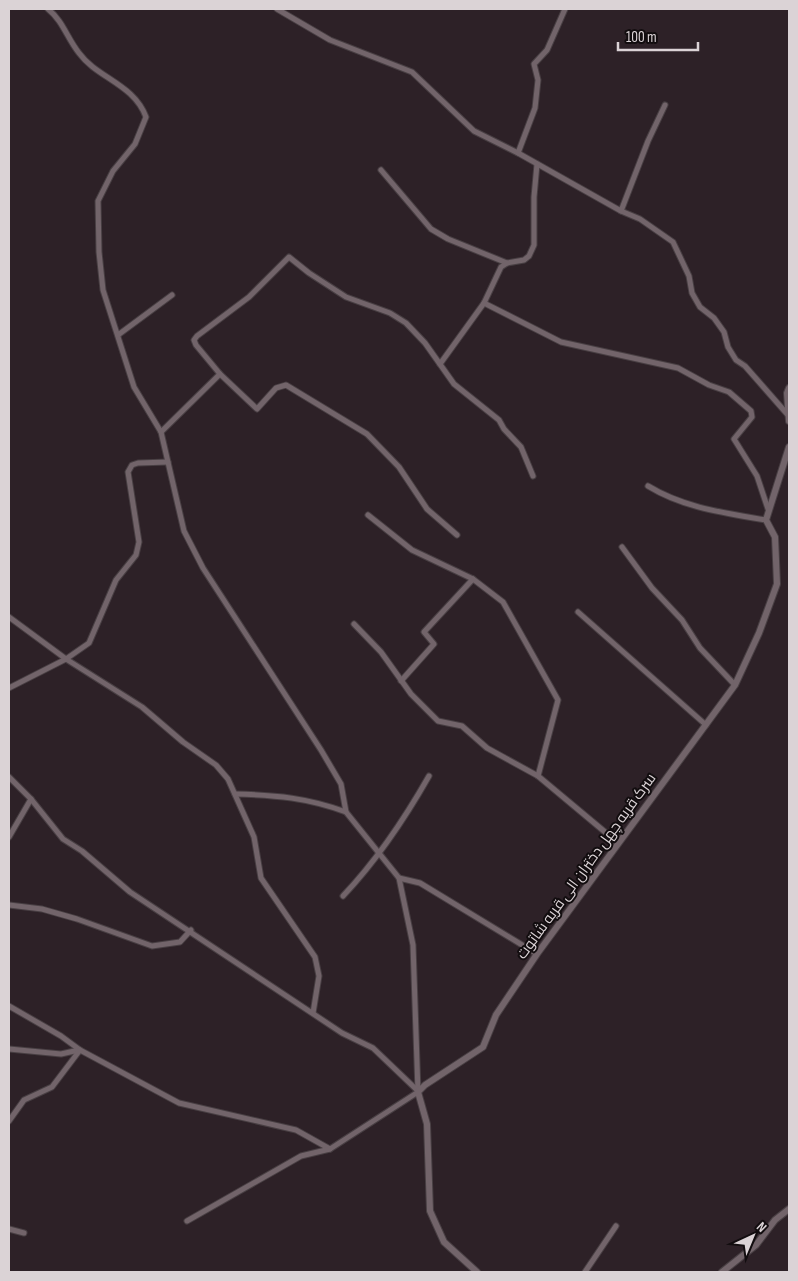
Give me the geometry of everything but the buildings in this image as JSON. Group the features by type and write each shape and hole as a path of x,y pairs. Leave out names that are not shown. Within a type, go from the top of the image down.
{"street":[{"path":"48,9 57,16 79,54 89,64 119,84 143,109 146,117 134,144 113,170 98,201 98,252 103,290 134,387 160,432 184,531 208,576 341,784 346,812 398,878 413,944 418,1092 427,1124 430,1211 444,1242 477,1272"},
{"path":"277,9 330,40 412,72 474,131 518,153 621,211 640,219 673,242 689,276 692,293 700,307 714,318 724,332 728,347 736,360 745,366 788,418"},
{"path":"518,153 535,108 538,80 534,64 547,50 565,9"},
{"path":"621,211 648,141 666,105"},
{"path":"380,170 431,229 448,239 507,263 524,260 529,256 534,245 534,197 537,164"},
{"path":"457,535 427,509 399,467 367,434 286,385 280,385 276,388 257,409 220,374 194,340 248,297 288,257 309,274 346,297 390,313 406,323 425,343 454,384 499,420 504,429 520,447 534,476"},
{"path":"440,364 484,303 496,274 507,263"},
{"path":"118,336 172,295"},
{"path":"484,303 561,342 678,368 709,385 729,392 751,411 752,417 749,422 735,434 734,438 757,476 768,509"},
{"path":"160,432 220,374"},
{"path":"788,418 786,393 789,388"},
{"path":"648,486 669,499 717,512 766,520 789,447"},
{"path":"9,688 66,660 89,643 116,580 136,555 139,542 128,472 132,465 138,463 168,462"},
{"path":"368,515 412,550 473,579 503,602 558,700 538,776"},
{"name":"سرک قریه چهل دختران الی قریه شاتوت","path":"418,1092 425,1084 483,1047 496,1015 537,954 617,842 735,685 759,633 777,584 775,537 766,520"},
{"path":"622,547 652,588 682,620 700,648 735,685"},
{"path":"401,681 434,644 424,632 473,579"},
{"path":"578,612 706,725"},
{"path":"9,617 66,660 142,707 183,742 216,764 228,779 254,837 261,878 315,957 319,976 313,1013"},
{"path":"354,624 380,652 411,694 438,721 462,726 487,748 538,776 617,842"},
{"path":"343,896 380,855 429,776"},
{"path":"9,777 31,798 63,839 82,851 144,901 342,1033 373,1048 418,1092"},
{"path":"235,794 287,796 321,803 346,812"},
{"path":"9,837 31,798"},
{"path":"398,878 420,883 537,954"},
{"path":"9,905 42,910 68,917 152,946 180,942 190,930"},
{"path":"9,1006 62,1036 80,1050 179,1103 296,1130 330,1149"},
{"path":"9,1049 61,1054 80,1050"},
{"path":"9,1121 24,1100 52,1087 80,1050"},
{"path":"187,1221 301,1156 330,1149 418,1092"},
{"path":"722,1272 756,1245 775,1220 789,1209"},
{"path":"585,1272 616,1226"},
{"path":"9,1230 24,1233"}]}
